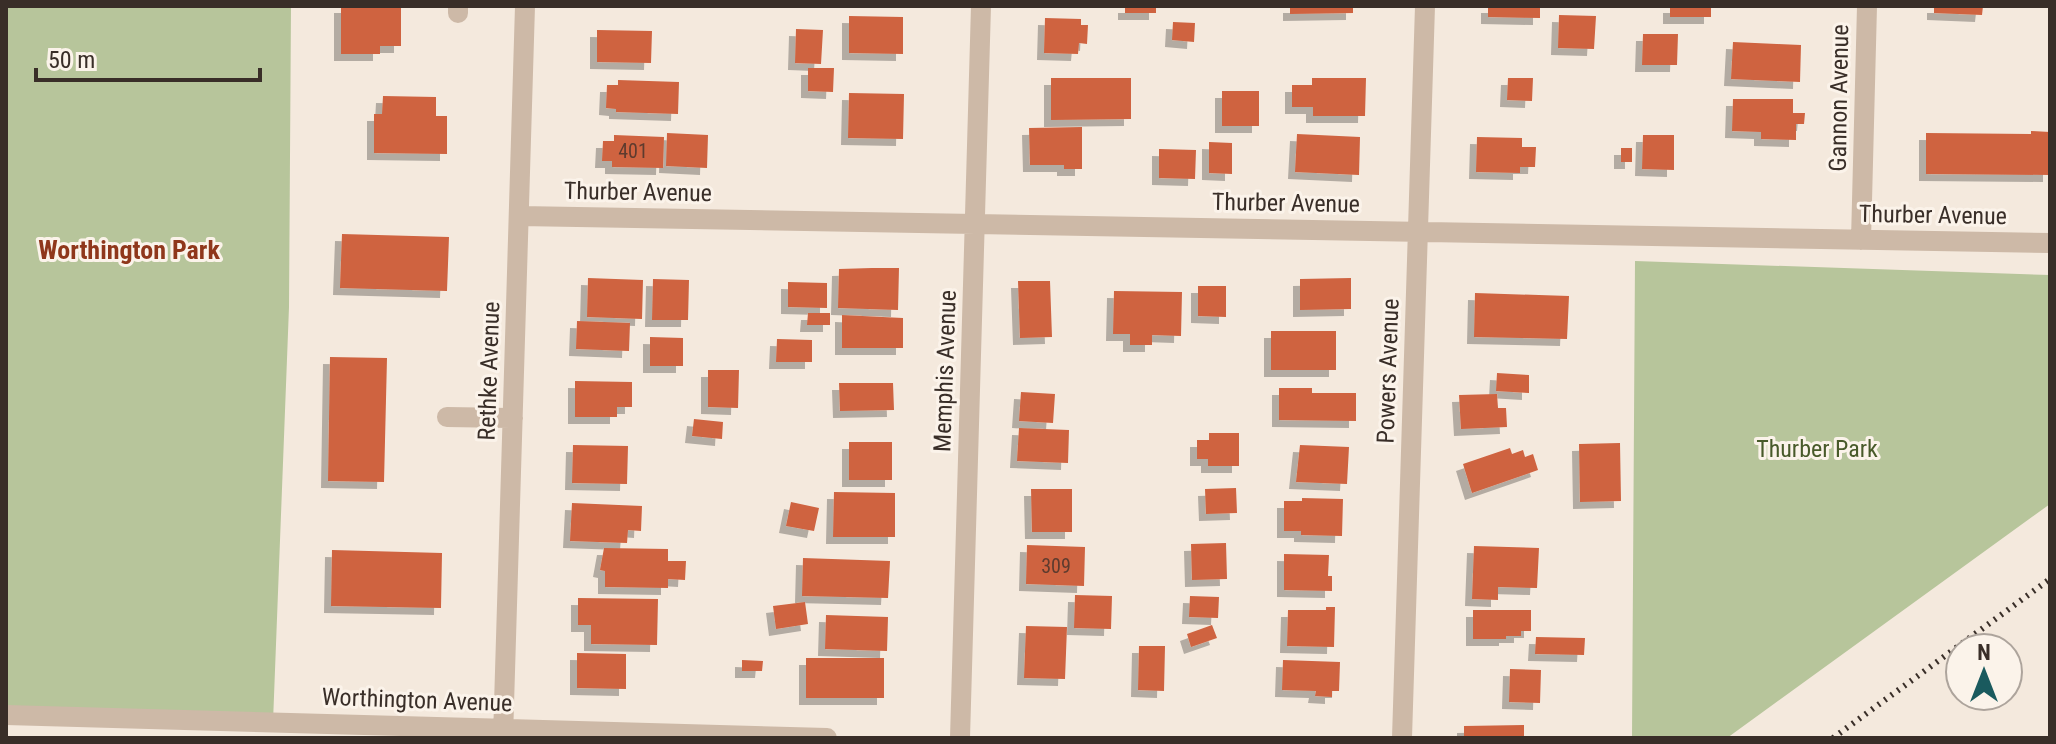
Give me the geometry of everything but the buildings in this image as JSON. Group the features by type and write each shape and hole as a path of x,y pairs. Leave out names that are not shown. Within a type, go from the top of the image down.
{"street":[{"name":"Rethke Avenue","path":"503,733 525,6"},
{"name":"Memphis Avenue","path":"960,738 981,6"},
{"name":"Powers Avenue","path":"1402,738 1425,6"},
{"name":"Gannon Avenue","path":"1861,240 1867,6"},
{"name":"Thurber Avenue","path":"520,216 2050,243"},
{"path":"447,417 513,418"},
{"name":"Worthington Avenue","path":"6,715 503,733 827,738"}],"green space":[{"name":"Worthington Park","path":"6,6 291,6 289,307 273,722 6,715"},
{"name":"Thurber Park","path":"1635,261 2050,275 2050,504 1727,738 1632,738"}],"railway":[{"path":"1833,738 2050,579"}],"district":[{"name":"Worthington Park","path":"129,250"}]}
